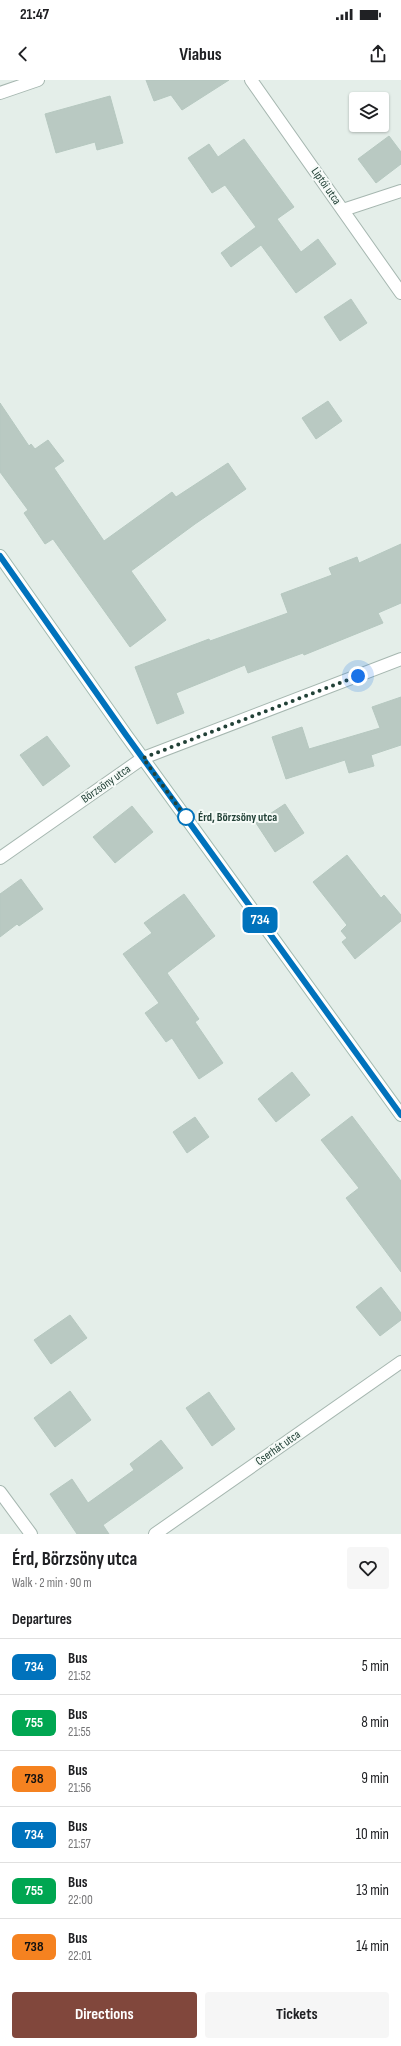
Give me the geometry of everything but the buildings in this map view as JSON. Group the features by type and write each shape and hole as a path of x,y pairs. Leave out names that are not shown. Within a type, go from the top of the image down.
{"street":[{"path":"0,94 38,80"},
{"name":"Liptói utca","path":"251,80 401,293"},
{"path":"343,210 401,191"},
{"path":"0,556 143,758 401,1115"},
{"name":"Börzsöny utca","path":"0,858 143,758 401,660"},
{"name":"Cserhát utca","path":"155,1534 401,1362"},
{"path":"0,1492 31,1534"}],"bus line":[{"name":"734","path":"0,556 126,735 401,1115"}],"place":[{"name":"Érd, Börzsöny utca","path":"186,817"}],"route":[{"path":"186,817 189,822 143,758 358,676"}]}
